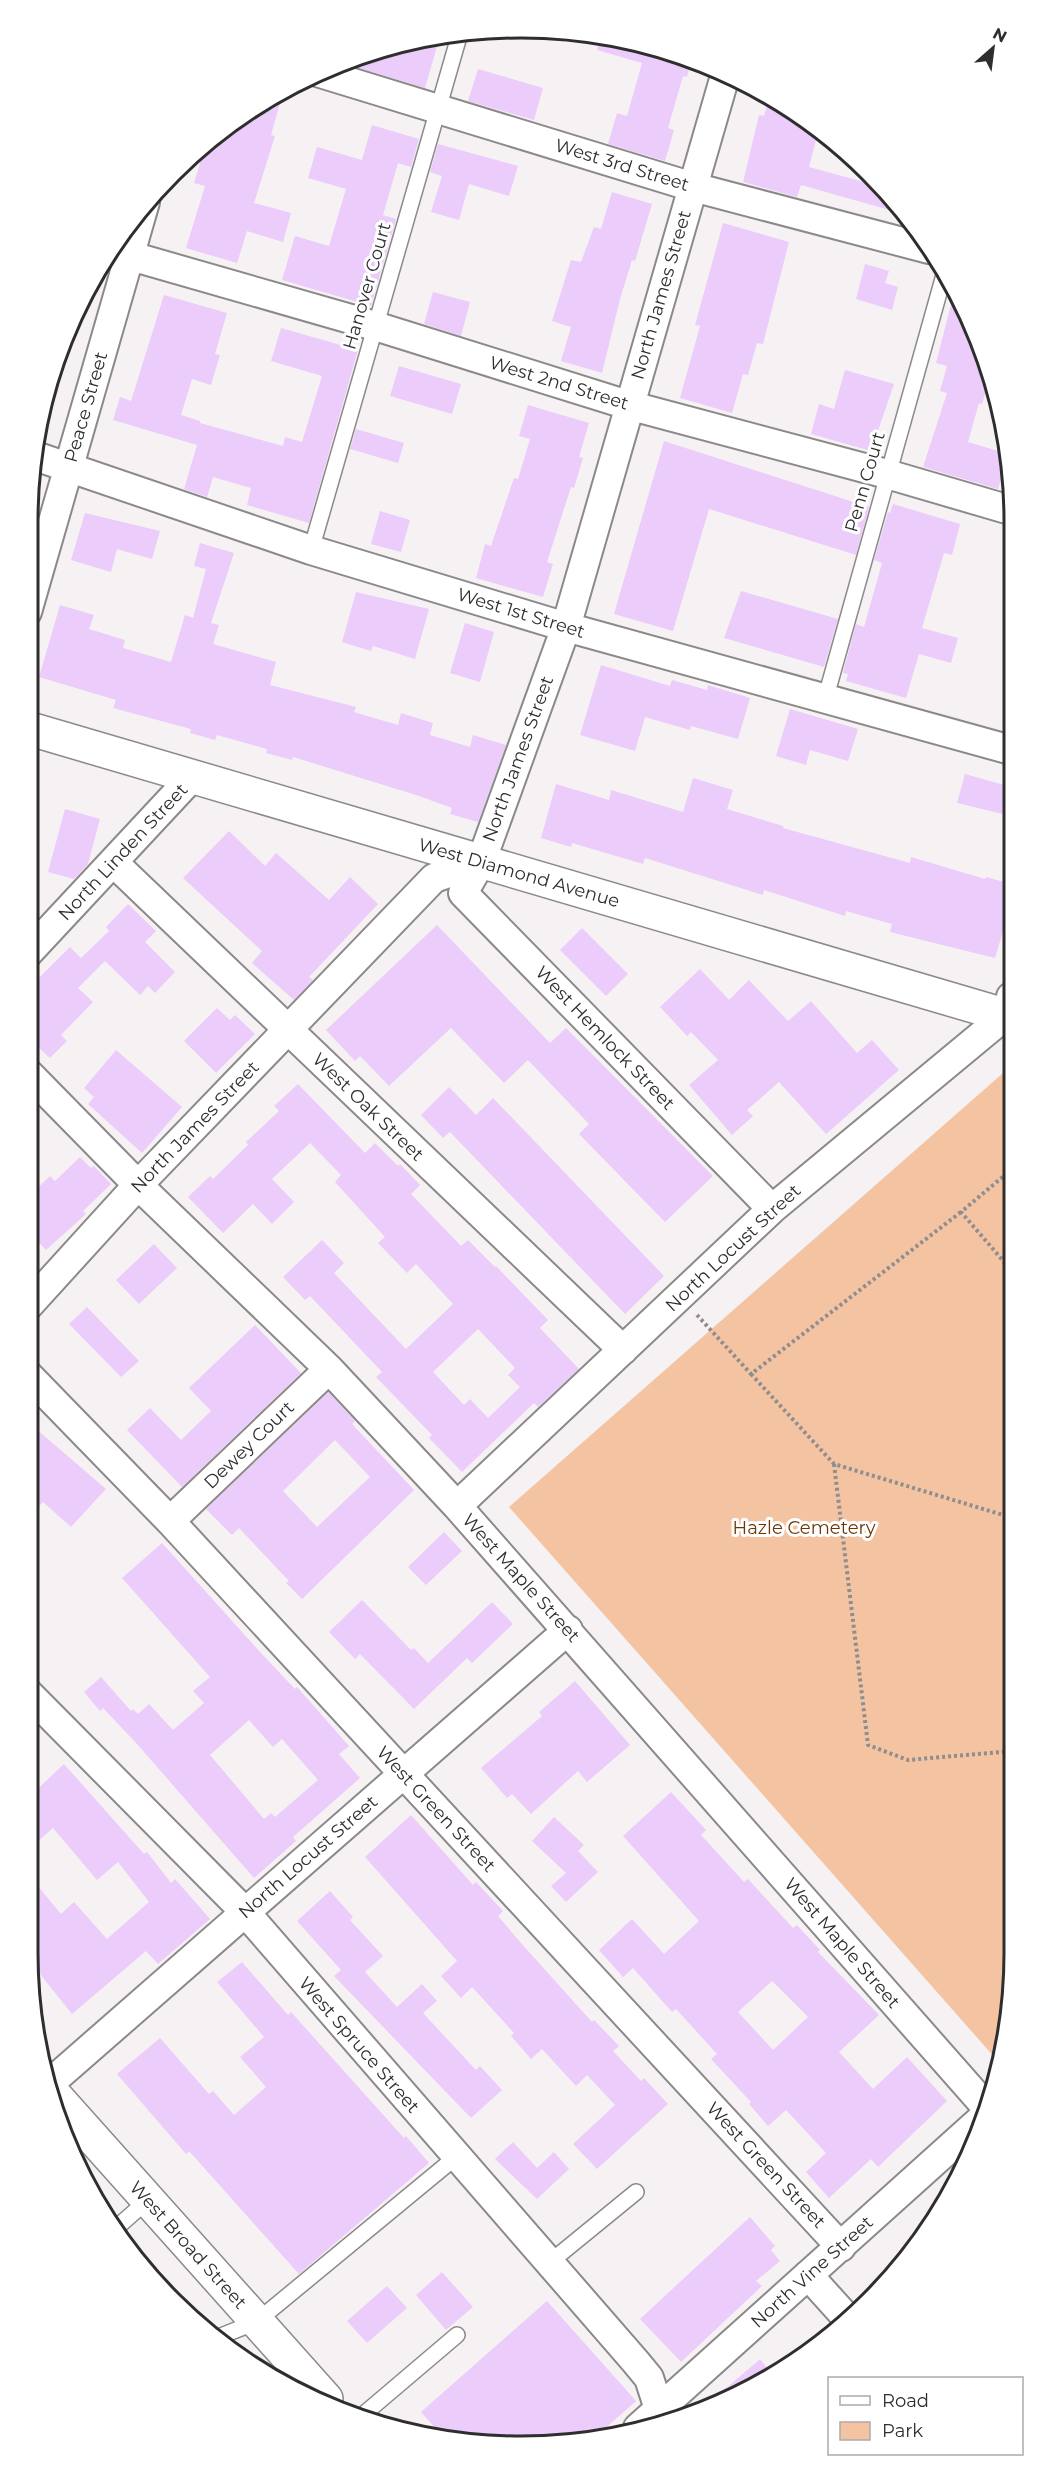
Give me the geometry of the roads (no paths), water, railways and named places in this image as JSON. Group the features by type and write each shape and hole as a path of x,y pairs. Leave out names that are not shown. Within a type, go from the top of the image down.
{"main road":[{"name":"West Diamond Avenue","path":"38,731 481,862 1004,1008"},
{"name":"West Broad Street","path":"61,2103 319,2391"}],"street":[{"name":"West 3rd Street","path":"331,76 693,187 918,246"},
{"name":"North James Street","path":"38,1295 138,1185 434,878 481,862 566,627 628,405 723,82"},
{"name":"West 2nd Street","path":"120,253 375,326 628,405 887,474 1003,508"},
{"name":"Peace Street","path":"38,574 69,466 120,253"},
{"name":"West 1st Street","path":"42,458 311,549 566,627 1004,748"},
{"name":"North Linden Street","path":"38,942 193,776"},
{"name":"West Oak Street","path":"114,862 623,1350"},
{"name":"West Hemlock Street","path":"481,862 463,893 772,1209"},
{"name":"North Locust Street","path":"457,1506 772,1209 1004,1015"},
{"name":"West Maple Street","path":"38,1083 138,1185 329,1369 457,1506 980,2100"},
{"name":"Dewey Court","path":"170,1521 329,1369"},
{"name":"West Green Street","path":"38,1385 170,1521 841,2247"},
{"name":"North Locust Street","path":"54,2079 568,1630"},
{"name":"West Spruce Street","path":"38,1703 245,1912 649,2378 663,2414"},
{"name":"North Vine Street","path":"663,2414 808,2275 962,2147"},
{"path":"808,2275 842,2313"}],"lane":[{"name":"Hanover Court","path":"311,549 456,42"},
{"name":"Penn Court","path":"825,700 942,284"},
{"path":"224,2335 256,2322 456,2157"},
{"path":"549,2263 636,2192"},
{"path":"121,2224 148,2200"},
{"path":"368,2411 457,2335"}],"park label":[{"name":"Hazle Cemetery","path":"804,1528"}]}
